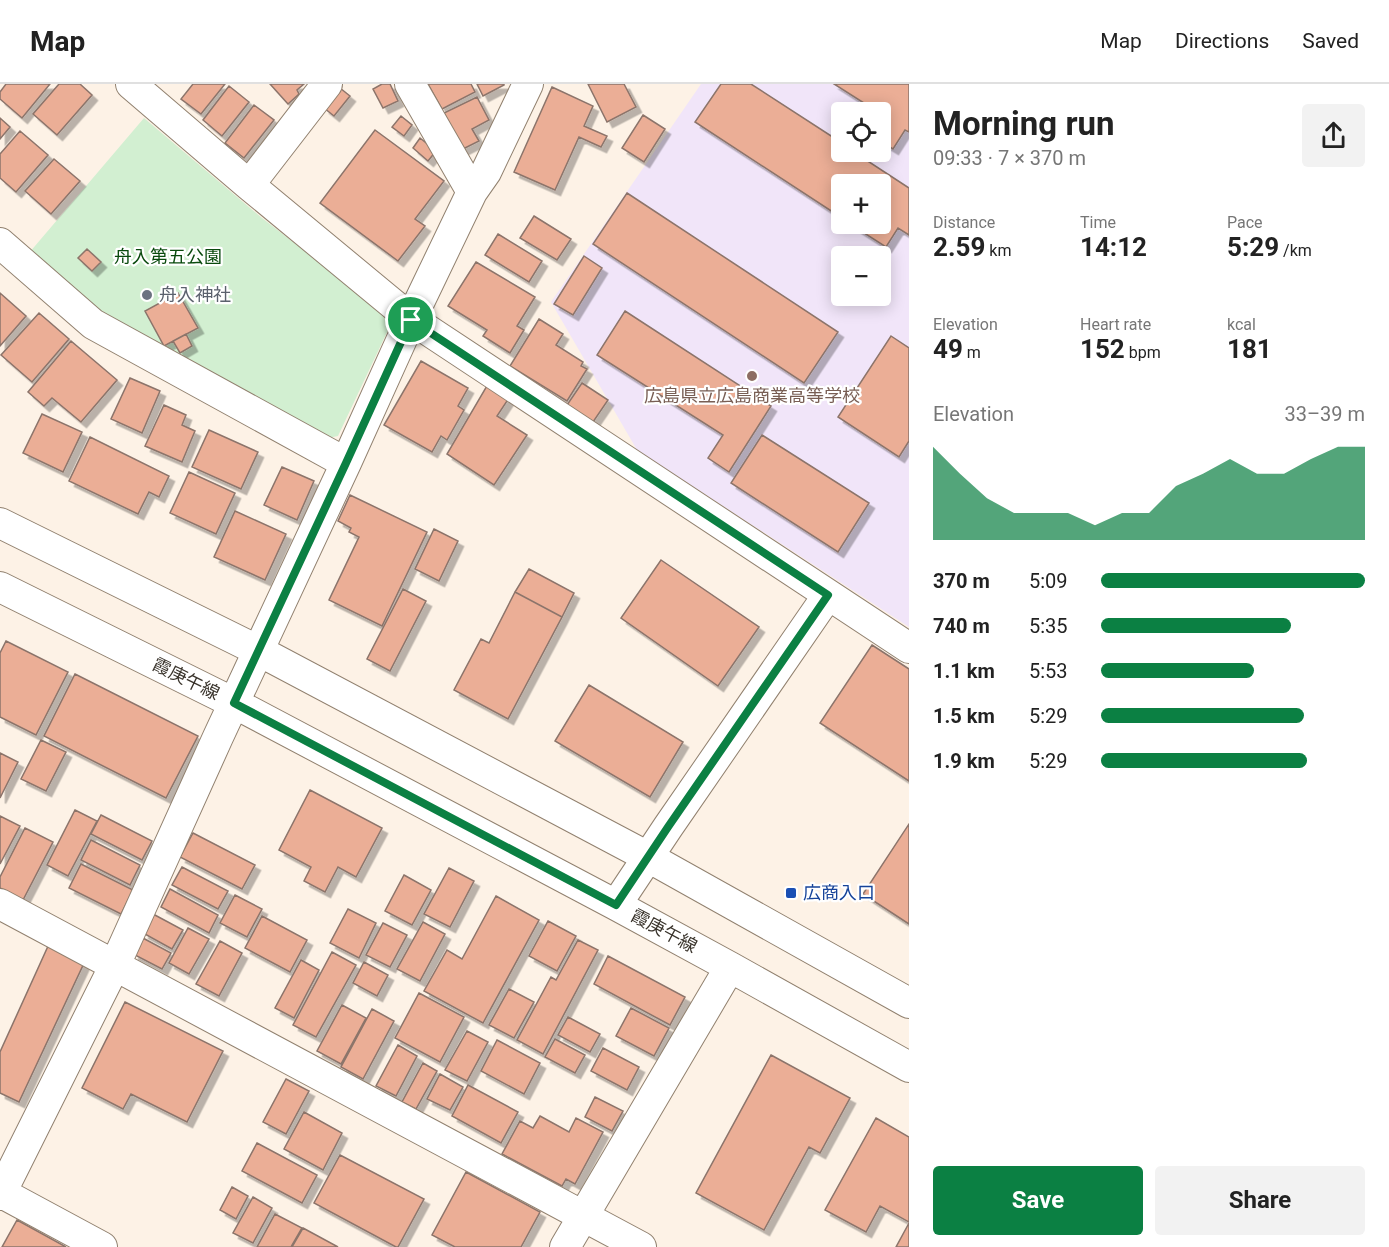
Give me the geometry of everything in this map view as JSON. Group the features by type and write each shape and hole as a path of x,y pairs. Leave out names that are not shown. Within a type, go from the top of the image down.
{"street":[{"path":"131,84 411,320 909,648"},
{"path":"249,185 327,84"},
{"path":"410,84 472,192"},
{"path":"102,1247 0,1193 116,965 411,320 472,192 486,172 528,84"},
{"path":"0,243 93,324 346,463"},
{"path":"0,522 259,651 648,857 909,1003"},
{"name":"霞庚午線","path":"0,587 234,703 616,905 909,1067"},
{"path":"616,905 828,595"},
{"path":"0,904 641,1247"},
{"path":"565,1247 730,967"}],"shaded area":[{"name":"広島県立広島商業高等学校","path":"701,84 909,84 909,627 637,450 551,302"}],"green space":[{"name":"舟入第五公園","path":"144,118 262,218 385,313 389,328 338,436 328,438 115,331 29,253"}],"building":[{"path":"6,84 50,84 22,118 0,99 0,92"},
{"path":"59,84 80,84 92,95 57,135 33,114"},
{"path":"193,84 225,84 201,114 181,99"},
{"path":"270,84 304,84 297,90 299,94 288,104"},
{"path":"382,84 390,84 398,101 383,108 373,89"},
{"path":"428,84 471,84 475,92 442,109"},
{"path":"477,84 504,84 504,85 483,96"},
{"path":"588,84 624,84 636,107 607,122"},
{"path":"721,84 751,84 831,136 831,162 869,162 888,174 831,174 831,211 695,122"},
{"path":"834,84 909,84 909,132 905,130 893,149 891,148 891,102 862,102"},
{"path":"229,86 249,102 222,136 203,120"},
{"path":"552,87 593,106 584,126 607,136 601,147 579,137 555,190 514,172"},
{"path":"340,88 350,96 334,116 324,108"},
{"path":"477,97 489,120 472,129 479,141 463,149 444,113"},
{"path":"254,105 274,120 244,158 225,143"},
{"path":"643,115 665,129 644,162 622,148"},
{"path":"401,116 412,125 404,136 392,127"},
{"path":"0,118 10,127 0,139"},
{"path":"375,130 444,181 415,219 425,226 398,261 320,203"},
{"path":"20,131 48,155 16,192 0,178 0,154"},
{"path":"420,138 436,151 428,161 413,148"},
{"path":"54,159 80,181 51,214 25,191"},
{"path":"891,176 909,188 909,235 898,228 884,246 866,234 891,234"},
{"path":"627,193 838,332 804,383 593,244"},
{"path":"534,216 571,239 557,260 520,238"},
{"path":"498,234 542,261 529,282 485,255"},
{"path":"87,249 101,262 92,271 78,258"},
{"path":"584,256 602,268 573,315 554,304"},
{"path":"476,262 535,297 517,326 524,330 510,353 483,336 487,330 448,306"},
{"path":"0,293 26,316 0,346"},
{"path":"178,293 198,328 164,346 145,311"},
{"path":"625,311 771,406 729,472 708,458 723,435 597,355"},
{"path":"39,313 69,339 32,382 1,355"},
{"path":"539,319 563,334 556,345 583,362 581,366 587,369 567,401 510,366"},
{"path":"186,334 192,346 180,353 173,341"},
{"path":"891,336 909,348 909,441 899,457 838,417"},
{"path":"71,341 117,380 81,422 52,398 44,406 28,392"},
{"path":"421,361 468,388 458,406 464,410 447,440 441,436 432,452 384,425"},
{"path":"130,378 160,391 142,433 111,419"},
{"path":"582,383 608,400 593,422 567,405"},
{"path":"488,384 509,398 497,416 527,435 494,485 447,454"},
{"path":"164,405 186,415 182,425 195,431 182,462 145,446"},
{"path":"42,414 82,432 63,472 23,453"},
{"path":"209,430 258,452 241,489 192,467"},
{"path":"762,435 869,503 838,552 731,483"},
{"path":"90,437 169,476 159,497 149,492 138,514 69,481"},
{"path":"282,467 314,481 297,520 264,505"},
{"path":"189,472 235,493 216,534 170,513"},
{"path":"350,495 427,532 382,626 329,600 359,537 349,532 351,528 338,521"},
{"path":"235,511 286,534 265,580 214,557"},
{"path":"434,529 458,541 439,581 415,569"},
{"path":"661,560 759,627 718,686 621,618"},
{"path":"529,569 574,593 562,617 515,592"},
{"path":"403,589 426,601 390,671 367,659"},
{"path":"515,592 562,617 508,719 454,690 481,639 489,643"},
{"path":"6,641 68,672 36,735 0,717 0,653"},
{"path":"872,645 909,669 909,781 820,723"},
{"path":"75,674 198,736 166,798 44,736"},
{"path":"589,685 683,742 650,797 555,741"},
{"path":"41,740 66,752 46,791 21,779"},
{"path":"0,753 18,762 0,798"},
{"path":"310,790 382,828 356,877 338,867 325,892 304,881 311,867 279,850"},
{"path":"75,810 97,821 68,876 47,865"},
{"path":"101,815 152,841 142,860 91,834"},
{"path":"0,816 20,826 0,864"},
{"path":"909,824 909,924 863,894"},
{"path":"25,828 53,842 23,900 0,888 0,877"},
{"path":"193,833 255,865 242,889 180,857"},
{"path":"91,840 140,865 130,885 81,860"},
{"path":"81,864 133,890 121,914 69,888"},
{"path":"182,867 228,891 218,909 172,885"},
{"path":"449,868 474,881 450,927 424,914"},
{"path":"404,875 431,890 412,925 385,911"},
{"path":"170,889 218,915 209,933 161,907"},
{"path":"235,895 262,909 247,937 220,923"},
{"path":"496,896 539,920 483,1023 424,991 447,950 462,959"},
{"path":"348,909 376,923 359,958 330,943"},
{"path":"153,914 183,930 172,949 143,933"},
{"path":"262,916 307,940 290,972 245,948"},
{"path":"548,921 576,936 557,971 529,956"},
{"path":"423,922 445,934 420,981 397,969"},
{"path":"383,923 407,935 390,967 366,955"},
{"path":"188,928 209,939 189,974 169,963"},
{"path":"141,937 171,953 162,969 133,954"},
{"path":"578,940 598,950 543,1054 517,1040 551,977 556,980"},
{"path":"220,941 242,953 219,996 196,984"},
{"path":"49,944 85,961 19,1102 0,1093 0,1052"},
{"path":"332,952 356,965 316,1037 293,1025"},
{"path":"608,956 685,997 670,1025 594,984"},
{"path":"301,960 319,970 294,1018 275,1008"},
{"path":"364,962 388,975 377,996 353,983"},
{"path":"509,989 534,1002 514,1038 489,1025"},
{"path":"419,993 464,1017 440,1062 395,1038"},
{"path":"125,1002 223,1051 187,1122 131,1094 123,1109 82,1088"},
{"path":"342,1005 366,1018 341,1064 317,1051"},
{"path":"631,1008 669,1028 654,1056 616,1036"},
{"path":"372,1009 394,1021 363,1079 341,1067"},
{"path":"568,1017 600,1034 590,1052 558,1035"},
{"path":"467,1031 488,1042 467,1081 445,1070"},
{"path":"555,1039 585,1055 575,1073 545,1057"},
{"path":"497,1040 540,1063 524,1094 481,1071"},
{"path":"398,1045 417,1056 396,1096 376,1086"},
{"path":"603,1048 639,1067 627,1090 591,1071"},
{"path":"771,1055 850,1098 820,1153 809,1147 764,1230 696,1193"},
{"path":"423,1063 437,1071 416,1109 402,1102"},
{"path":"440,1074 463,1087 450,1110 427,1099"},
{"path":"286,1079 309,1091 286,1134 263,1122"},
{"path":"468,1085 518,1112 501,1143 452,1116"},
{"path":"595,1097 623,1111 612,1131 585,1117"},
{"path":"304,1112 342,1133 323,1170 284,1149"},
{"path":"540,1116 569,1132 576,1118 603,1132 575,1184 566,1179 562,1186 502,1154 520,1121 533,1128"},
{"path":"876,1118 909,1137 909,1222 880,1206 866,1232 825,1210"},
{"path":"257,1143 317,1175 302,1203 242,1171"},
{"path":"340,1155 424,1199 398,1247 314,1203"},
{"path":"466,1172 540,1212 521,1247 455,1247 432,1235"},
{"path":"232,1187 248,1196 236,1219 220,1210"},
{"path":"253,1197 272,1208 253,1243 233,1233"},
{"path":"275,1214 302,1228 291,1247 257,1247"},
{"path":"17,1220 66,1247 2,1247"},
{"path":"909,1223 909,1247 896,1247"},
{"path":"303,1228 338,1247 292,1247"}],"place":[{"name":"舟入神社","path":"147,295"},
{"name":"広島県立広島商業高等学校","path":"752,376"},
{"name":"広商入口","path":"791,893"}],"route":[{"path":"411,320 828,595 616,905 234,703 411,320"}]}
